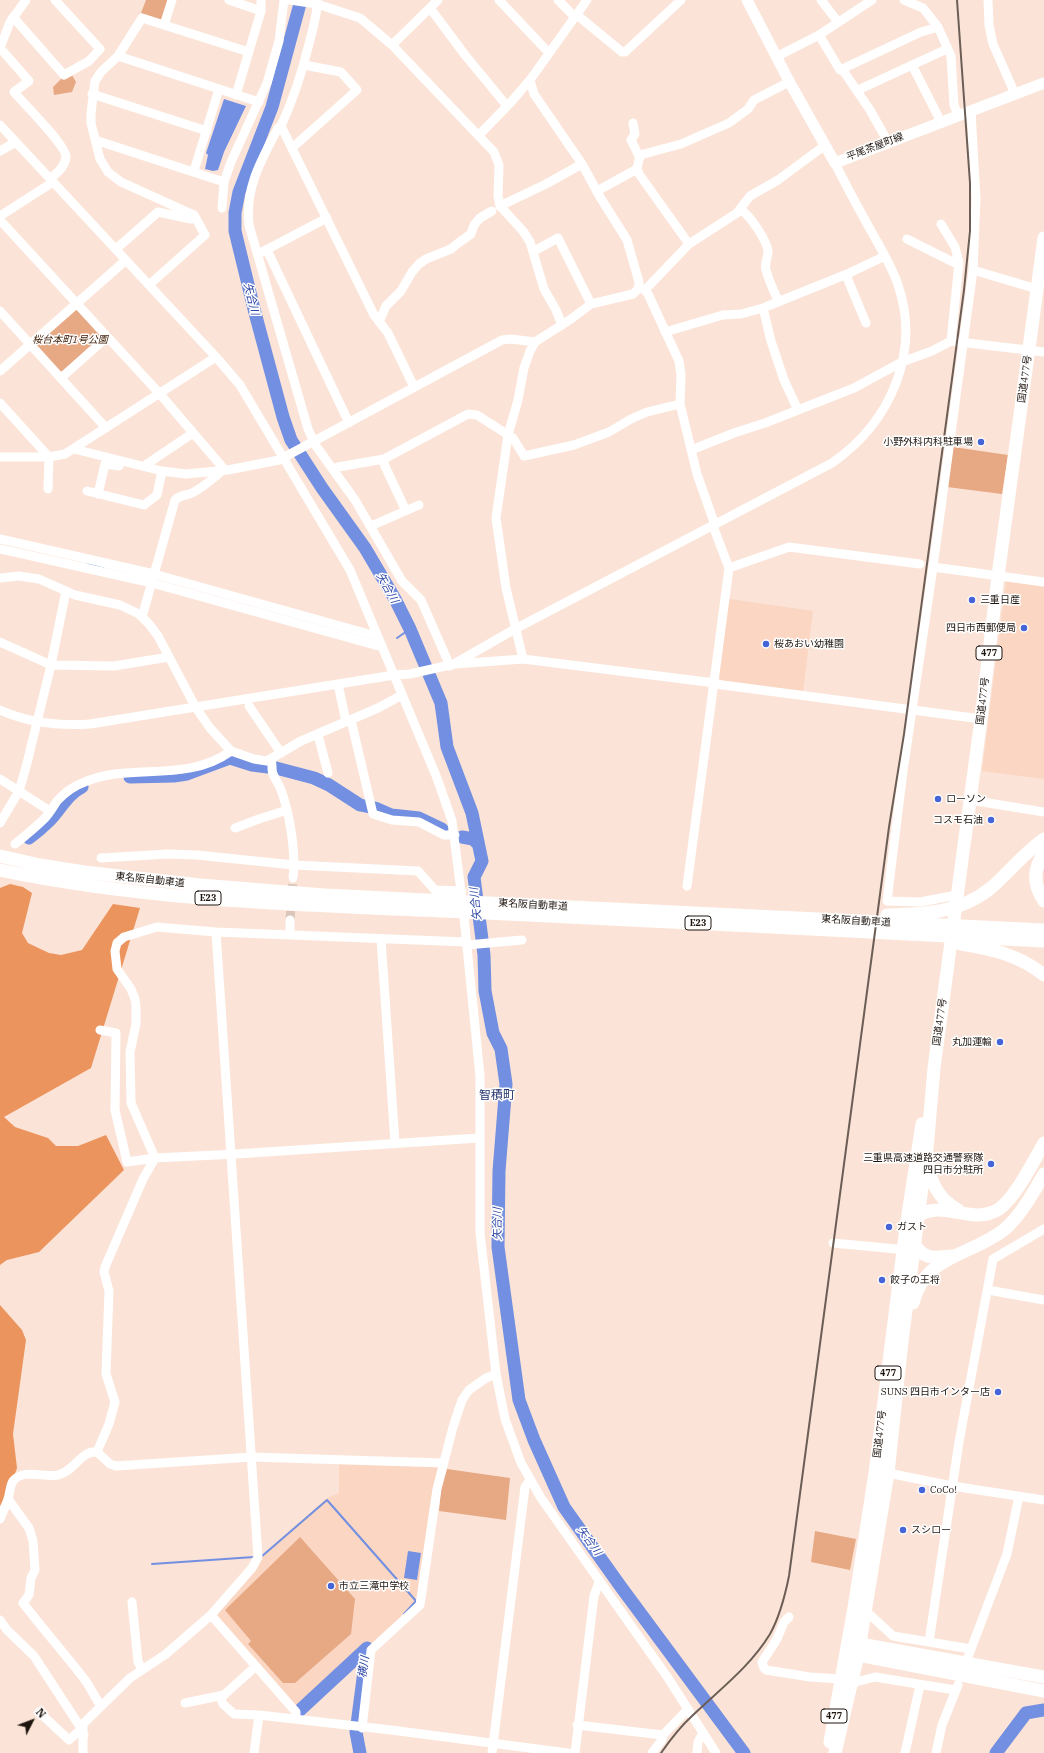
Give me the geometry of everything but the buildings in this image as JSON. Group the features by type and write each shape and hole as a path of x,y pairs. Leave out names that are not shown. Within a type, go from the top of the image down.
{"highway":[{"name":"国道477号","path":"906,1227 918,1148 934,1068 961,900 970,800 998,576 1044,238"},
{"path":"939,919 961,900 992,887 1026,853 1044,839"},
{"path":"1044,853 1036,869 1035,878 1037,888 1044,900"},
{"name":"東名阪自動車道","path":"0,856 40,865 84,872 200,885 417,904 529,910 890,924 962,935 1044,941"},
{"name":"東名阪自動車道","path":"0,870 40,878 140,893 311,906 417,904"},
{"name":"東名阪自動車道","path":"529,910 698,914 862,923"},
{"name":"東名阪自動車道","path":"890,924 939,919 962,935 1044,930"},
{"path":"862,923 890,924"},
{"path":"962,935 988,948 1008,954 1026,963 1044,975"},
{"name":"国道477号","path":"855,1649 874,1473 911,1249 920,1214 934,1068"},
{"path":"1044,1143 1012,1196 1000,1208 985,1215 967,1215 940,1209 932,1209 920,1214 906,1227 911,1249 927,1256 940,1258 952,1256 981,1245 1006,1228 1025,1204 1044,1174"},
{"path":"927,1149 930,1177 937,1193 942,1199 958,1209 985,1215"},
{"name":"国道477号","path":"828,1753 845,1683 866,1611 888,1473 911,1249"},
{"path":"902,1341 919,1286 931,1271 952,1256"},
{"path":"855,1649 1044,1677"},
{"path":"855,1649 1011,1685 1044,1691"},
{"name":"国道477号","path":"835,1753 845,1683"}],"main road":[{"name":"平尾茶屋町線","path":"747,0 789,82 835,163 958,115 1044,84"}],"street":[{"path":"0,216 52,181 61,169 65,160 64,152 57,140 14,92 29,81 0,48 12,17 26,0"},
{"path":"12,17 64,75 89,61 100,49 55,0"},
{"path":"164,25 172,0"},
{"path":"229,0 261,11"},
{"path":"236,95 261,11 261,0"},
{"path":"222,208 224,182 236,148 267,83 279,41 284,0"},
{"path":"290,0 316,2 360,18 392,45 494,152 498,161 498,196 500,206 523,231 534,252 544,289 556,310 562,325"},
{"path":"392,45 438,0"},
{"path":"558,0 622,52 625,52 682,0"},
{"path":"479,135 530,80 587,0"},
{"path":"821,0 838,22"},
{"path":"776,57 819,35 871,0"},
{"path":"910,0 923,8 938,27 951,56 954,105 958,115"},
{"path":"988,0 989,25 993,44 1015,94"},
{"path":"502,1 549,53"},
{"path":"316,2 314,23 304,65 291,103 281,126 278,128 264,155 250,191 248,208 250,225 294,387 313,442 355,500 402,581 421,600 452,665"},
{"path":"430,8 465,55 507,106"},
{"path":"149,285 205,235 191,213 121,182 103,166 91,123 92,94 98,76 118,56 142,18 249,52"},
{"path":"842,69 921,32 938,27"},
{"path":"819,35 839,69 842,69 858,90 888,142"},
{"path":"858,90 947,49"},
{"path":"118,56 259,102"},
{"path":"292,148 357,90 341,72 304,65"},
{"path":"912,66 941,122"},
{"path":"530,80 534,94 582,164 627,240 639,282 681,367 680,404 697,474 729,568 715,684 687,886"},
{"path":"689,244 639,174 637,169 640,155 681,144 729,123 748,109 754,100 789,82"},
{"path":"194,171 220,89"},
{"path":"92,94 207,131"},
{"path":"961,900 920,902 886,901 973,270 976,200 971,111"},
{"path":"633,123 635,134 631,140 640,158"},
{"path":"0,125 237,381 286,456 350,570 376,636 394,675 447,802 455,835 468,944 480,1076 480,1233 499,1398 511,1440 530,1480 599,1582 660,1666 716,1753"},
{"path":"281,126 374,315 388,333 414,387"},
{"path":"95,140 224,182"},
{"path":"0,151 16,142"},
{"path":"523,659 506,588 496,518 508,435 518,400 526,363 535,342 591,304 633,294 642,289 689,244 741,210 750,196 778,180 824,146"},
{"path":"452,665 515,629 832,463 850,450 867,433 882,412 894,389 902,362 906,334 904,309 897,282 885,256 835,163"},
{"path":"500,206 546,184 582,164"},
{"path":"597,191 637,169"},
{"path":"741,210 749,217 767,246 768,252 766,269 779,302"},
{"path":"379,322 386,306 401,290 412,272 419,264 426,259 451,249 471,234 474,225 480,218 492,211"},
{"path":"116,249 158,212 191,219 191,213"},
{"path":"257,255 327,218"},
{"path":"0,220 159,393 224,469"},
{"path":"941,224 955,247 959,265 951,341"},
{"path":"534,252 558,238 591,304"},
{"path":"907,239 959,265"},
{"path":"267,250 349,423"},
{"path":"665,332 723,315 741,314 763,308 847,274 885,256"},
{"path":"0,371 126,260"},
{"path":"973,270 1037,289"},
{"path":"847,274 848,280 866,323"},
{"path":"763,308 771,341 784,380 798,410"},
{"path":"0,311 106,428"},
{"path":"60,378 107,337"},
{"path":"74,449 162,471 186,474 224,469 228,470 279,460 502,340 511,339 535,342"},
{"path":"691,450 854,388 902,362 932,351 951,341 1044,352"},
{"path":"0,457 50,457 65,454 216,357"},
{"path":"0,403 50,457 48,489"},
{"path":"333,470 338,467 384,458 468,414 477,415 513,438 524,456 574,444 609,432 647,412 680,404"},
{"path":"144,466 193,433"},
{"path":"384,458 384,464 406,510"},
{"path":"98,494 105,464 128,467 133,464"},
{"path":"142,617 175,500 180,496 190,494 208,484 224,469"},
{"path":"87,491 144,505 156,495 162,471"},
{"path":"371,526 419,505"},
{"path":"0,540 376,636"},
{"path":"729,568 789,547 920,564"},
{"path":"0,550 153,579 382,647"},
{"path":"933,567 1044,582"},
{"path":"0,578 33,578 44,581 84,597 120,605 142,617 154,630 196,708 231,751 254,759 267,761 272,765 287,810 294,865 293,878"},
{"path":"0,823 19,791 51,665 66,591"},
{"path":"0,642 51,665 114,666 169,656"},
{"path":"0,710 37,722 60,725 90,724 394,675 410,674 452,665 523,659 981,719"},
{"path":"338,684 345,717 350,720 374,814 392,820 419,822 447,836 455,835"},
{"path":"272,765 280,753 301,741 318,735 402,695"},
{"path":"249,706 280,753"},
{"path":"318,735 328,773"},
{"path":"15,844 40,823 58,801 71,789 87,781 110,774 164,772 187,769 224,756 231,751"},
{"path":"0,779 50,811"},
{"path":"970,800 1044,812"},
{"path":"235,828 287,810"},
{"path":"101,858 168,854 197,855 294,865 418,871 435,890 462,891"},
{"path":"290,920 290,935"},
{"path":"155,1158 131,1102 130,1048 135,1029 136,1007 135,999 130,989 117,969 115,957 117,943 124,937 157,927 216,932 468,944 522,940"},
{"path":"83,1753 83,1724 130,1678 166,1654 211,1615 252,1568 258,1557 216,932"},
{"path":"381,939 395,1143"},
{"path":"100,1030 116,1033 116,1110 127,1162 155,1158 479,1138"},
{"path":"115,1069 131,1068"},
{"path":"98,1452 109,1424 115,1402 106,1374 109,1291 104,1272 140,1186 155,1158"},
{"path":"929,1642 952,1486 993,1259 1044,1229"},
{"path":"833,1243 911,1249"},
{"path":"988,1290 1044,1300"},
{"path":"359,1727 371,1650 420,1605 437,1490 453,1427 465,1395 477,1384 496,1374"},
{"path":"98,1452 110,1464 116,1466 252,1457 443,1463"},
{"path":"0,1519 8,1499 12,1482 16,1478 35,1474 55,1476 63,1474 86,1454 98,1452"},
{"path":"888,1473 952,1486 1044,1500"},
{"path":"492,1753 525,1487 530,1480"},
{"path":"866,1611 893,1636 929,1642 970,1653 1007,1554 1020,1496"},
{"path":"8,1499 29,1528 33,1542 35,1570 31,1578 30,1595 23,1603 60,1647 92,1689 101,1706"},
{"path":"575,1753 577,1725 594,1596 599,1582"},
{"path":"132,1602 138,1662 142,1669"},
{"path":"211,1615 296,1712 296,1719"},
{"path":"789,1617 762,1662 766,1670 845,1683 856,1682 874,1676 920,1685 956,1688 942,1725 936,1753"},
{"path":"0,1620 7,1630 34,1656 83,1731"},
{"path":"185,1704 226,1694 256,1666"},
{"path":"905,1753 920,1685"},
{"path":"220,1696 223,1704 234,1714 258,1715 391,1730 568,1753"},
{"path":"652,1753 662,1740 663,1735 688,1709"},
{"path":"39,1712 69,1740 78,1732 83,1731"},
{"path":"254,1753 258,1715"},
{"path":"577,1725 663,1735"},
{"path":"697,1753 698,1742 703,1733"}],"shaded area":[{"path":"1006,581 1044,587 1044,779 982,771"},
{"name":"桜あおい幼稚園","path":"729,599 813,611 803,692 723,682 718,676"},
{"path":"10,884 23,887 32,893 22,933 28,943 49,953 61,955 82,950 113,904 140,908 91,1068 4,1117 15,1127 48,1138 56,1146 78,1146 106,1135 124,1170 39,1252 7,1260 0,1265 0,888"},
{"path":"0,1305 22,1330 26,1340 13,1434 17,1468 10,1488 0,1506"},
{"name":"市立三滝中学校","path":"339,1462 439,1466 418,1603 369,1648 362,1646 295,1707 214,1615 259,1558 327,1498 339,1493"}],"green space":[{"path":"146,0 169,0 164,18 160,20 141,13"},
{"path":"72,75 76,82 72,92 54,95 53,87 62,78"},
{"name":"桜台本町1号公園","path":"74,310 78,310 101,335 101,338 63,371 59,372 36,346 37,342"},
{"path":"953,447 1008,455 1002,494 947,487"},
{"path":"447,1469 510,1478 506,1520 439,1511 441,1488"},
{"path":"815,1531 856,1539 850,1570 811,1562"},
{"path":"300,1537 355,1599 351,1634 295,1683 283,1683 248,1644 251,1641 225,1610"}],"water":[{"path":"224,99 246,106 224,152 218,170 213,171 205,169 208,155 206,153"},
{"path":"408,1551 421,1553 417,1580 404,1578"}],"waterway":[{"name":"矢合川","path":"301,0 272,107 239,192 235,213 235,231 254,309 283,417 291,440 322,488 365,548 395,599 410,629 441,703 447,747 472,813 482,861 474,877 484,955 485,991 493,1033 501,1049 506,1084 499,1171 498,1247 519,1400 534,1440 564,1507 621,1587 744,1753"},
{"path":"88,564 103,568"},
{"path":"397,638 410,629"},
{"path":"130,777 174,776 187,774 230,758 252,765 276,768 314,778 329,785 360,805 375,808 391,815 419,818 442,829"},
{"path":"29,838 49,821 76,790 82,787"},
{"path":"462,837 473,839 478,844"},
{"path":"261,1557 327,1500 416,1601 404,1614"},
{"path":"152,1564 254,1557"},
{"name":"横川","path":"299,1711 367,1648 356,1732 360,1753"},
{"path":"996,1753 1026,1713 1044,1710"}],"tunnel":[{"path":"290,920 293,878"}],"railway":[{"path":"661,1753 683,1725 734,1678 762,1646 777,1620 789,1576 889,827 904,734 964,290 970,231 970,183 957,0"}],"place":[{"name":"小野外科内科駐車場","path":"981,442"},
{"name":"三重日産","path":"972,600"},
{"name":"四日市西郵便局","path":"1024,628"},
{"name":"桜あおい幼稚園","path":"766,644"},
{"name":"ローソン","path":"938,799"},
{"name":"コスモ石油","path":"991,820"},
{"name":"丸加運輸","path":"1000,1042"},
{"name":"三重県高速道路交通警察隊 四日市分駐所","path":"991,1164"},
{"name":"ガスト","path":"889,1227"},
{"name":"餃子の王将","path":"882,1280"},
{"name":"SUNS 四日市インター店","path":"998,1392"},
{"name":"CoCo!","path":"922,1490"},
{"name":"スシロー","path":"903,1530"},
{"name":"市立三滝中学校","path":"331,1586"}],"district":[{"name":"智積町","path":"497,1096"}]}
